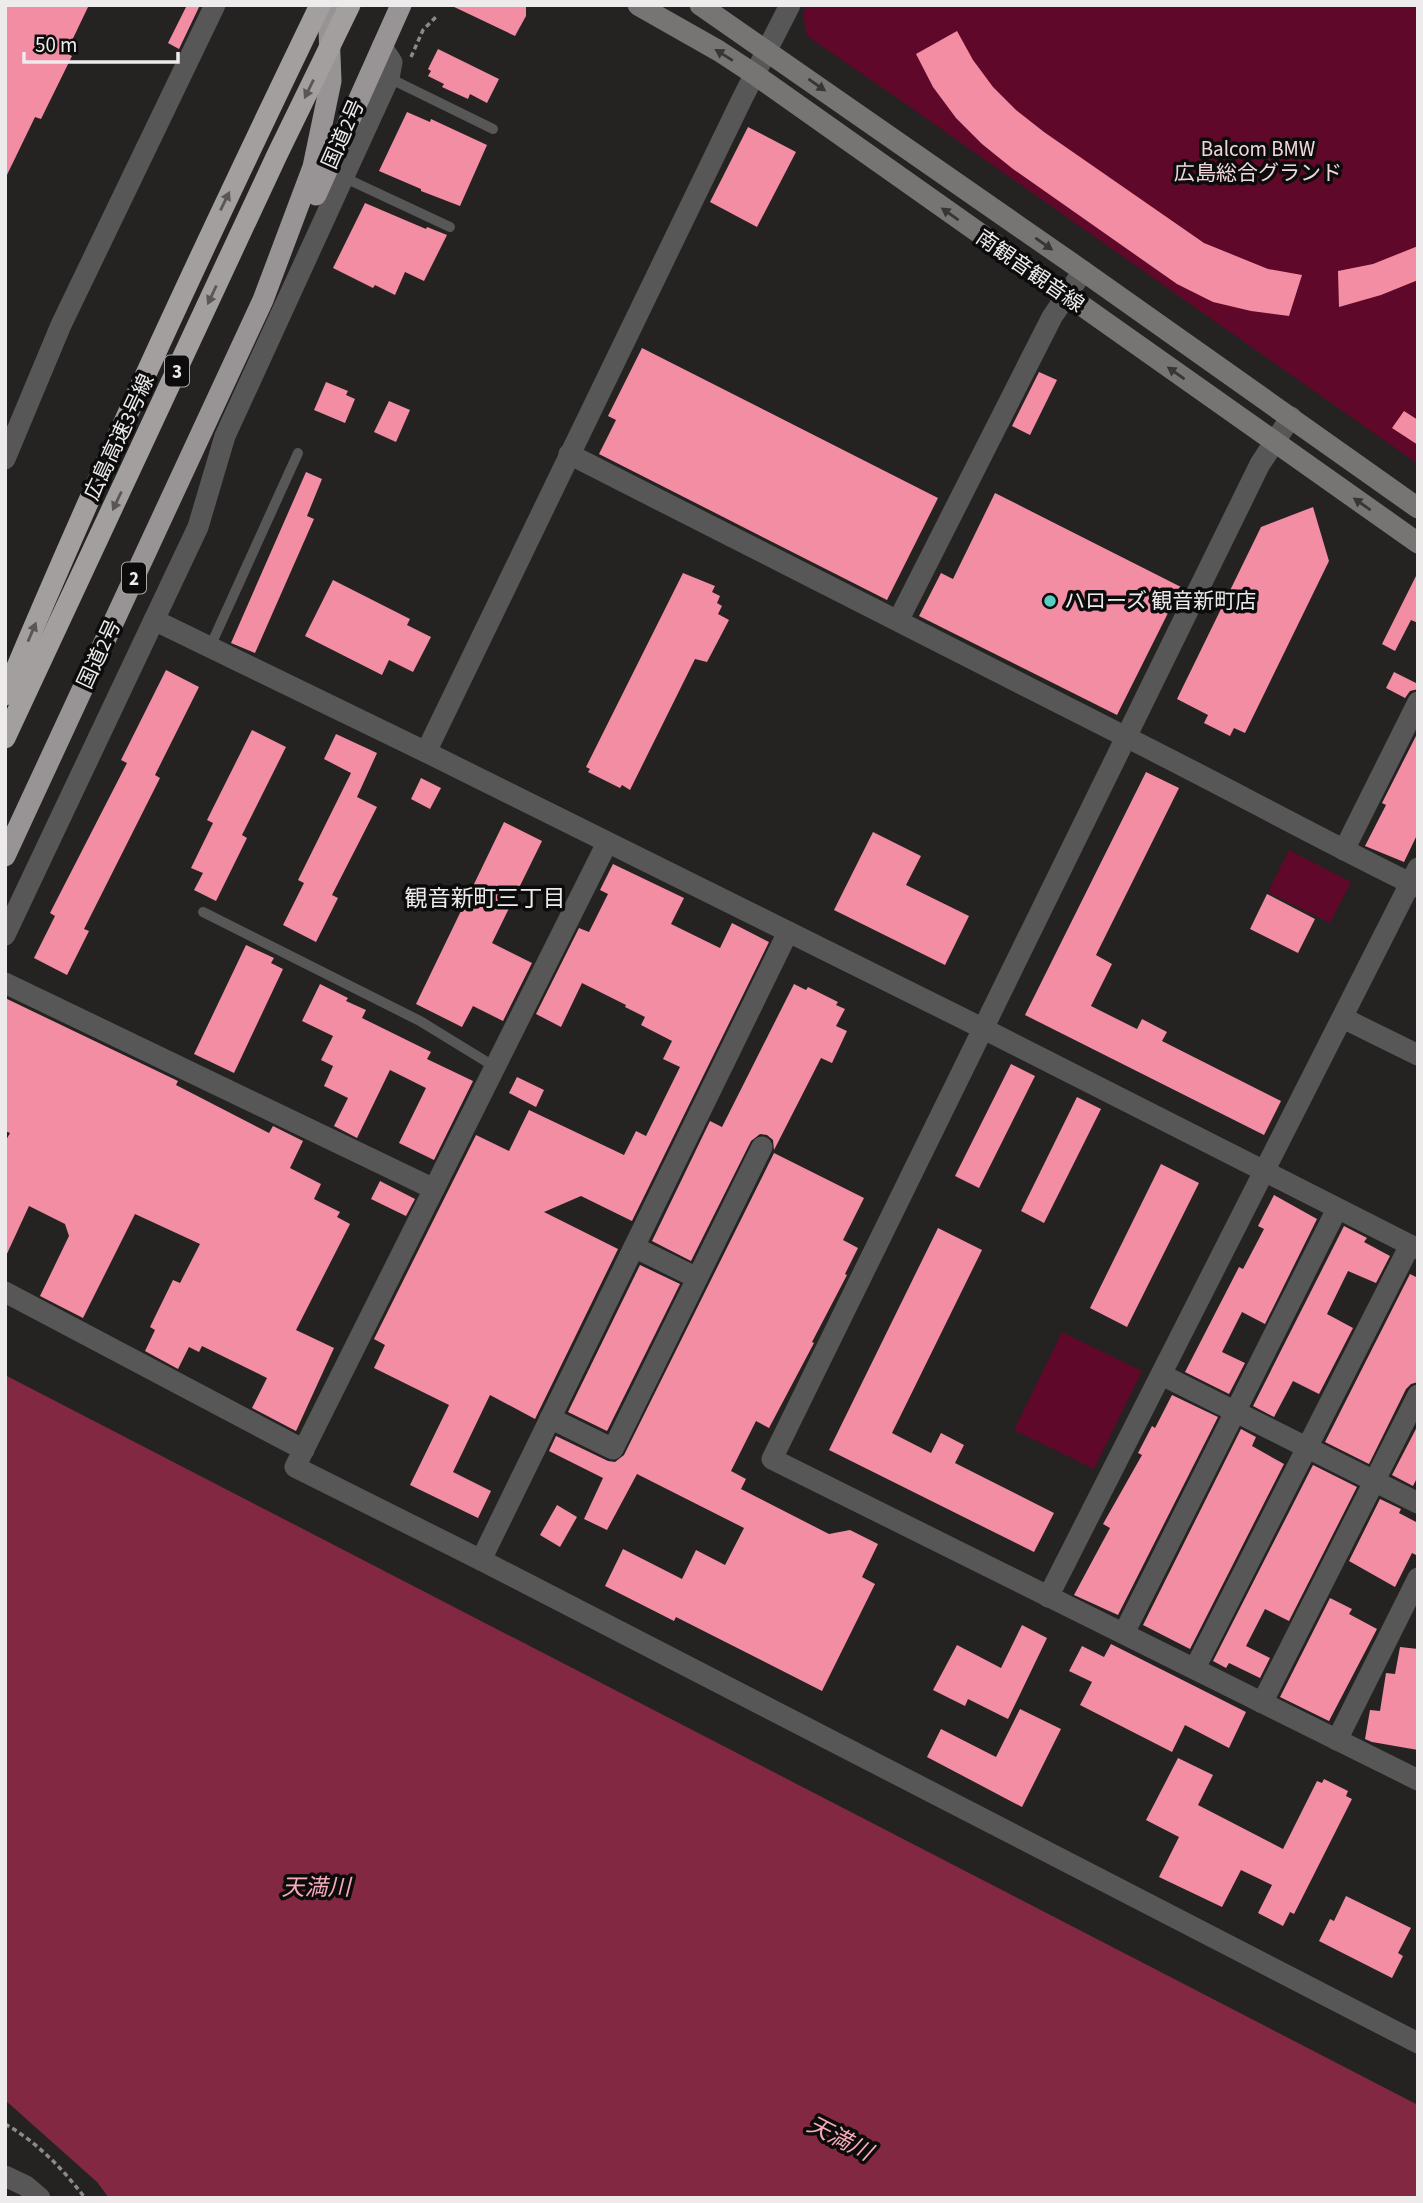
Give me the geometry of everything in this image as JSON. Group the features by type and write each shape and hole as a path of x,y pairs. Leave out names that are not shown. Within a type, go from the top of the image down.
{"highway":[{"name":"広島高速3号線","path":"5,695 70,539 211,231 320,5"},
{"name":"国道2号","path":"5,856 263,300 313,167 331,81 328,5"},
{"name":"広島高速3号線","path":"5,738 277,155 350,5"},
{"name":"国道2号","path":"263,300 284,267 401,5"}],"main road":[{"name":"南観音観音線","path":"638,5 719,51 754,75 1418,543"},
{"name":"南観音観音線","path":"700,5 1418,508"}],"street":[{"path":"5,459 61,325 215,5"},
{"path":"426,752 790,5"},
{"path":"5,935 198,527 225,436 389,78 392,61 382,47"},
{"path":"899,620 1052,317 1083,271"},
{"path":"1290,417 1260,464 772,1459 1418,1780"},
{"path":"569,454 899,620 1049,700 1125,736 1344,850 1415,880 1048,1597"},
{"path":"154,620 984,1029 1414,1247 1306,1447 1195,1668"},
{"path":"1344,850 1418,702"},
{"path":"607,843 295,1467 481,1560 1418,2043"},
{"path":"481,1560 788,932"},
{"path":"5,983 434,1189"},
{"path":"1343,1017 1418,1055"},
{"path":"550,1418 613,1448 762,1147"},
{"path":"1124,1633 1338,1209"},
{"path":"634,1247 697,1278"},
{"path":"5,1292 304,1450"},
{"path":"1162,1375 1418,1503"},
{"path":"1262,1703 1418,1395"},
{"path":"1337,1740 1408,1620 1418,1578"},
{"path":"5,2175 26,2186 40,2198"}],"lane":[{"path":"389,78 493,129"},
{"path":"344,177 450,227"},
{"path":"210,647 298,453"},
{"path":"203,912 420,1021 495,1067"}],"path":[{"path":"5,2124 27,2136 72,2181 85,2198"}],"green space":[{"name":"Balcom BMW 広島総合グランド","path":"806,5 1418,5 1418,464 807,36 803,14"},
{"path":"1289,850 1351,882 1330,923 1268,892"},
{"path":"1062,1332 1142,1371 1094,1469 1014,1430"}],"water":[{"name":"天満川","path":"5,1375 1418,2105 1418,2198 109,2198 97,2182 5,2100"}],"building":[{"path":"5,5 89,5 66,53 72,56 41,119 35,117 5,179"},
{"path":"187,5 200,5 179,49 168,43"},
{"path":"450,5 526,5 526,16 515,36"},
{"path":"957,31 973,60 993,87 1044,132 1204,243 1268,269 1302,275 1289,316 1213,302 1177,284 1013,169 982,144 956,118 933,87 916,54"},
{"path":"438,49 499,79 487,103 470,94 468,99 442,87 444,84 428,76 431,71 428,69"},
{"path":"407,112 430,122 431,119 487,145 460,206 379,171"},
{"path":"748,127 796,152 757,227 710,202"},
{"path":"365,203 447,235 424,281 405,272 395,295 375,285 373,288 333,268"},
{"path":"1418,246 1418,280 1381,295 1339,307 1338,271 1373,264"},
{"path":"642,348 938,498 887,600 599,454 616,420 608,416"},
{"path":"1039,372 1057,380 1030,435 1012,426"},
{"path":"326,382 348,391 346,395 355,399 345,423 314,410"},
{"path":"389,401 410,410 396,442 374,432"},
{"path":"1404,411 1418,420 1418,445 1392,428"},
{"path":"306,472 322,479 307,516 314,519 255,653 231,643"},
{"name":"ハローズ 観音新町店","path":"995,493 1181,587 1117,715 919,616 941,573 953,579"},
{"path":"1313,507 1329,561 1245,733 1234,728 1230,736 1204,723 1208,715 1177,699 1261,527"},
{"path":"1418,572 1418,623 1411,620 1395,651 1382,644"},
{"path":"683,573 715,586 712,592 720,596 717,603 722,606 718,614 729,620 707,662 695,659 630,790 622,785 620,788 588,772 590,769 586,767"},
{"path":"333,580 410,619 407,625 431,637 413,672 389,660 382,675 305,636"},
{"path":"166,670 199,687 155,775 160,778 84,929 89,931 67,975 34,958 55,916 50,913 127,763 121,760"},
{"path":"1394,672 1418,684 1418,689 1410,691 1405,698 1386,688"},
{"path":"252,730 286,747 242,835 247,838 216,901 194,890 203,873 191,868 213,823 207,820"},
{"path":"1418,732 1418,833 1404,862 1365,846 1386,805 1382,803"},
{"path":"336,734 377,753 357,797 377,807 332,895 338,898 316,942 283,925 304,883 298,880 351,773 324,759"},
{"path":"1146,772 1179,788 1096,955 1112,964 1091,1006 1137,1029 1142,1019 1167,1032 1162,1041 1281,1101 1264,1135 1025,1015"},
{"path":"421,778 441,788 430,809 411,799"},
{"path":"504,822 542,841 492,943 532,963 503,1021 473,1006 462,1027 416,1004"},
{"path":"873,832 921,856 906,885 969,916 945,965 834,910"},
{"path":"613,864 684,898 671,924 720,948 732,923 769,942 632,1221 581,1196 544,1212 618,1249 535,1419 490,1395 453,1472 491,1491 478,1518 410,1485 449,1405 374,1368 385,1345 374,1339 476,1135 509,1151 529,1110 624,1155 636,1131 646,1136 680,1067 663,1059 672,1041 641,1025 645,1017 582,983 561,1027 536,1014 579,928 589,932 608,894 600,890"},
{"path":"1267,894 1315,919 1298,953 1250,929"},
{"path":"246,945 274,958 271,963 283,969 234,1073 194,1054"},
{"path":"320,984 366,1010 362,1018 431,1052 427,1059 473,1081 434,1160 399,1143 426,1088 390,1070 357,1138 334,1126 348,1098 324,1086 333,1066 321,1060 333,1036 302,1021"},
{"path":"794,984 806,990 808,987 838,1002 836,1005 845,1009 836,1026 847,1031 832,1063 821,1058 774,1150 773,1140 767,1135 760,1134 751,1141 691,1261 652,1241 710,1121 722,1127"},
{"path":"5,998 178,1081 176,1085 269,1133 273,1126 303,1141 290,1168 321,1184 314,1199 340,1212 337,1217 350,1224 296,1330 334,1348 296,1431 252,1408 267,1378 202,1346 199,1352 189,1347 178,1369 145,1351 155,1330 150,1327 173,1280 180,1283 200,1244 135,1214 83,1318 40,1296 69,1236 65,1224 29,1206 5,1258 5,1142 10,1133 5,1131"},
{"path":"1011,1064 1035,1076 979,1188 955,1176"},
{"path":"517,1077 544,1090 536,1107 509,1093"},
{"path":"1077,1097 1101,1109 1044,1223 1021,1211"},
{"path":"774,1153 864,1198 843,1240 858,1248 812,1342 814,1343 769,1428 756,1421 731,1471 746,1479 741,1489 829,1534 850,1530 878,1544 862,1577 875,1584 822,1691 676,1617 674,1621 605,1586 623,1549 682,1579 696,1550 725,1565 744,1528 637,1474 607,1530 584,1519 603,1478 549,1451 556,1436 608,1461 615,1462 624,1455"},
{"path":"1161,1164 1199,1183 1127,1327 1090,1308"},
{"path":"380,1181 415,1199 406,1216 371,1199"},
{"path":"1274,1195 1317,1219 1265,1324 1242,1312 1222,1352 1245,1363 1229,1394 1185,1372 1239,1267 1243,1269 1264,1229 1258,1226"},
{"path":"1344,1226 1367,1238 1364,1242 1390,1256 1376,1283 1348,1271 1327,1314 1353,1328 1319,1394 1293,1381 1274,1417 1253,1406"},
{"path":"938,1228 982,1250 892,1433 931,1453 941,1433 964,1445 955,1463 1054,1513 1034,1552 829,1450"},
{"path":"640,1265 680,1284 607,1431 568,1412"},
{"path":"1410,1274 1418,1278 1418,1382 1406,1389 1369,1464 1325,1442"},
{"path":"1172,1395 1218,1417 1118,1615 1074,1595 1110,1528 1103,1524 1142,1455 1138,1453 1152,1426 1155,1428"},
{"path":"1418,1425 1418,1476 1413,1486 1392,1475"},
{"path":"1241,1429 1256,1437 1252,1446 1284,1464 1190,1649 1143,1625"},
{"path":"1313,1465 1357,1487 1289,1621 1265,1609 1246,1646 1270,1658 1260,1678 1229,1663 1226,1668 1213,1661"},
{"path":"1380,1499 1401,1509 1399,1513 1418,1523 1418,1556 1412,1553 1395,1587 1349,1561"},
{"path":"557,1505 577,1517 560,1547 540,1535"},
{"path":"1330,1598 1352,1609 1349,1614 1377,1629 1329,1721 1280,1697"},
{"path":"1022,1625 1047,1638 1008,1719 968,1699 965,1706 933,1690 957,1645 1001,1668"},
{"path":"1111,1644 1246,1712 1229,1748 1185,1725 1172,1752 1080,1705 1092,1682 1069,1671 1082,1646 1104,1657"},
{"path":"1400,1647 1418,1649 1418,1750 1365,1739 1370,1710 1380,1711 1386,1673 1395,1674"},
{"path":"1020,1709 1061,1729 1022,1807 927,1757 941,1729 996,1757"},
{"path":"1178,1758 1213,1775 1198,1805 1283,1849 1317,1781 1322,1783 1324,1779 1348,1791 1346,1796 1352,1799 1294,1914 1290,1912 1283,1926 1258,1913 1272,1885 1241,1870 1222,1907 1159,1877 1179,1837 1146,1820"},
{"path":"1346,1896 1411,1928 1398,1953 1403,1956 1392,1978 1319,1941 1330,1919 1334,1921"}],"place":[{"name":"ハローズ 観音新町店","path":"1050,601"}],"district":[{"name":"観音新町三丁目","path":"485,898"}]}
